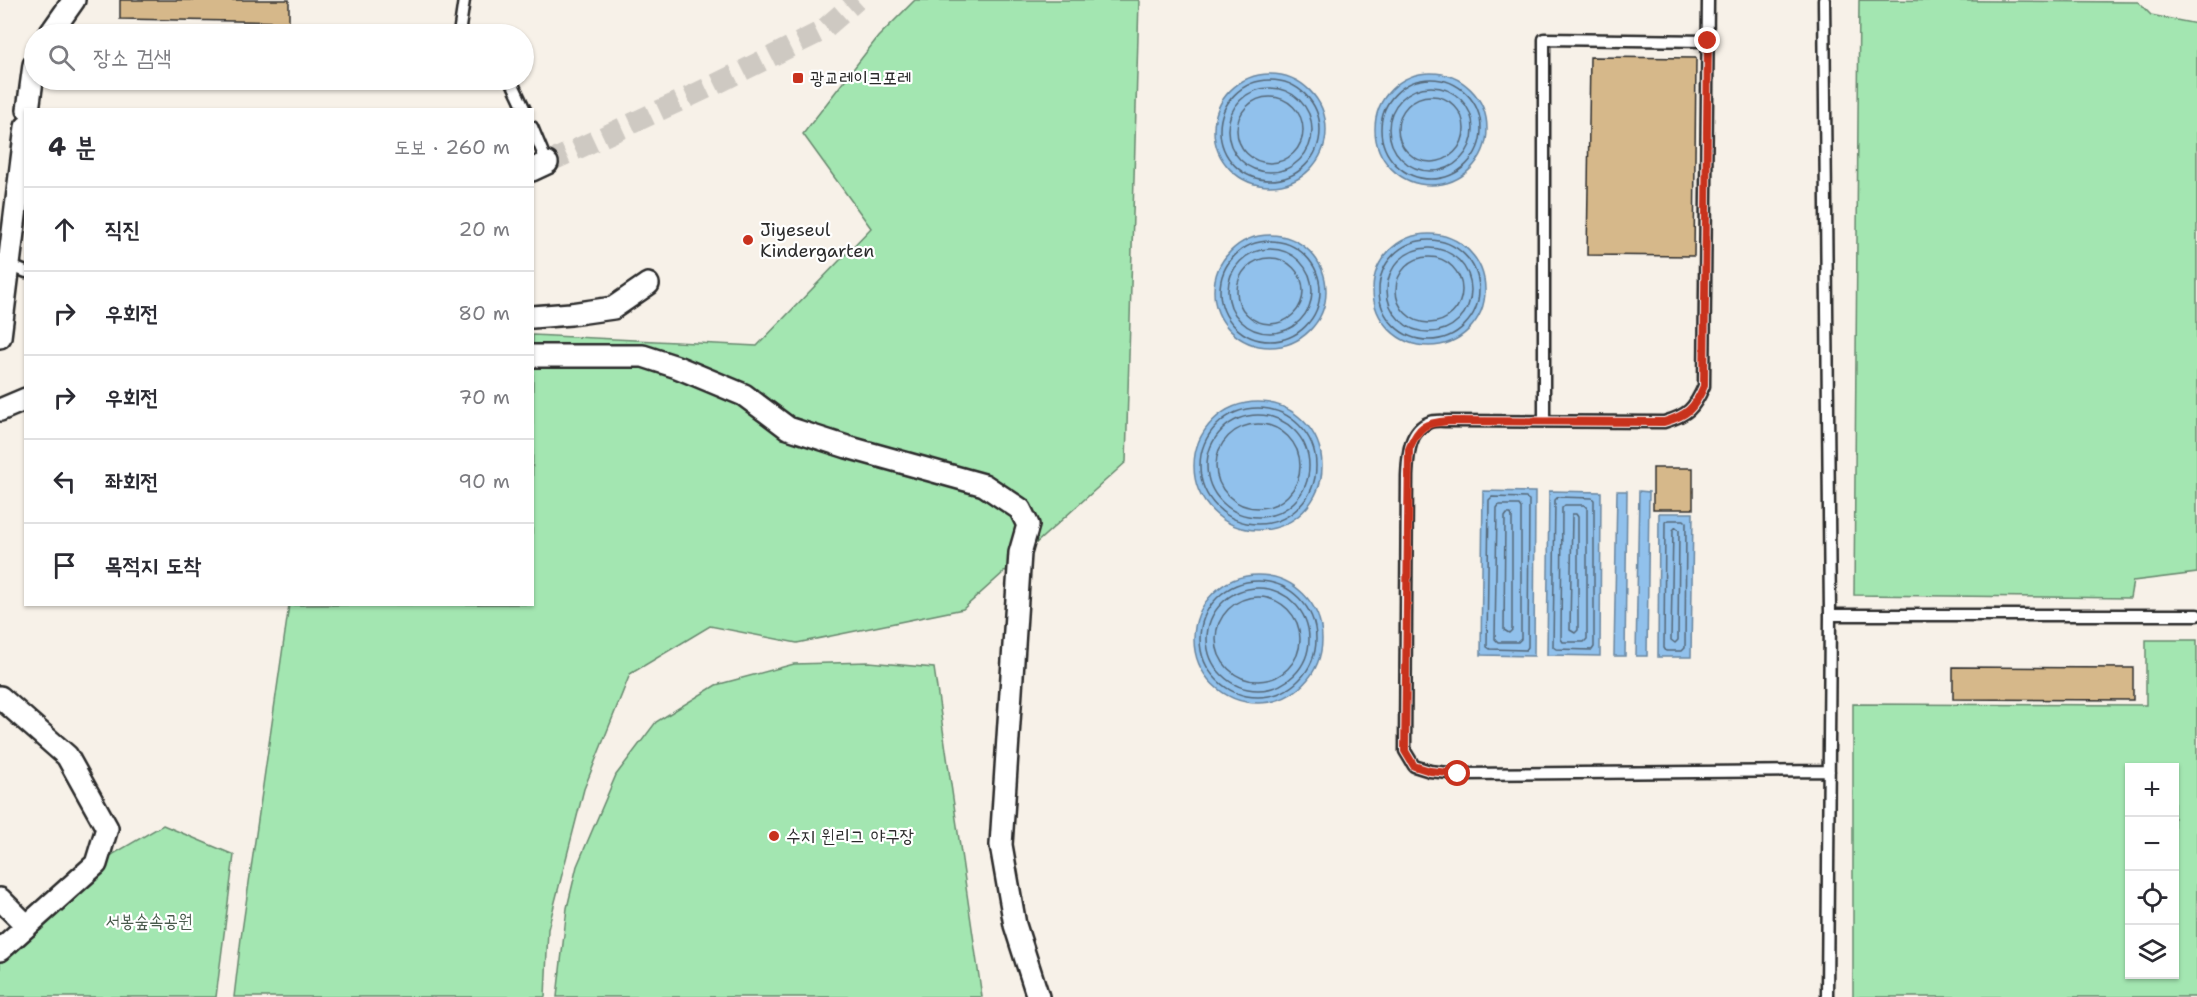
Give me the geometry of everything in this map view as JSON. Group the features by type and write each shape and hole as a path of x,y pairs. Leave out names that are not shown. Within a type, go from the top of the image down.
{"street":[{"path":"57,24 74,0"},
{"path":"28,108 31,90"},
{"path":"0,337 12,271 24,148"},
{"path":"534,316 613,308 648,284"},
{"path":"534,357 643,356 677,367 744,395 788,428 984,485 1020,509 1028,525 1020,553 1001,845 1015,925 1038,997"},
{"path":"0,410 24,400"},
{"path":"0,697 67,756 107,828 96,864 0,950"},
{"path":"0,899 27,926"}],"lane":[{"path":"460,24 464,0"},
{"path":"1708,0 1704,386 1696,404 1683,417 1664,422 1449,421 1430,422 1416,432 1409,449 1405,751 1414,766 1430,771 1458,774 1829,771"},
{"path":"1824,0 1830,615 1827,997"},
{"path":"1544,422 1544,39 1708,41"},
{"path":"516,90 524,108"},
{"path":"534,137 540,166"},
{"path":"1830,615 2197,615"}],"green space":[{"path":"915,0 1139,0 1126,462 963,609 797,643 710,626 630,674 584,789 548,929 545,997 234,997 289,606 534,606 534,335 757,346 871,228 803,134 878,37"},
{"path":"1859,0 2138,2 2151,15 2197,24 2197,573 2133,581 2130,598 1854,595"},
{"path":"2146,640 2197,640 2197,997 1853,997 1853,704 2146,705"},
{"name":"수지 윈리그 야구장","path":"869,662 934,668 982,997 557,997 567,908 577,866 616,775 656,722 716,685 794,664"},
{"name":"서봉숲속공원","path":"163,825 234,855 216,997 0,997 0,950 96,864"}],"water":[{"path":"1431,73 1452,78 1470,90 1482,108 1487,129 1482,150 1470,168 1452,180 1431,185 1410,180 1392,168 1380,150 1375,129 1380,108 1392,90 1410,78"},
{"path":"1270,74 1291,78 1309,91 1322,109 1326,130 1322,151 1309,169 1291,182 1270,186 1249,182 1231,169 1218,151 1214,130 1218,109 1231,91 1249,78"},
{"path":"1429,234 1450,238 1468,251 1481,269 1485,290 1481,311 1468,329 1450,342 1429,346 1408,342 1390,329 1377,311 1373,290 1377,269 1390,251 1408,238"},
{"path":"1270,235 1291,239 1309,252 1322,270 1326,291 1322,312 1309,330 1291,343 1270,347 1249,343 1231,330 1218,312 1214,291 1218,270 1231,252 1249,239"},
{"path":"1258,402 1283,407 1303,421 1317,441 1322,466 1317,491 1303,511 1283,525 1258,530 1233,525 1213,511 1199,491 1194,466 1199,441 1213,421 1233,407"},
{"path":"1483,491 1535,492 1534,656 1481,655"},
{"path":"1549,491 1601,492 1600,656 1547,655"},
{"path":"1617,491 1627,491 1625,656 1614,656"},
{"path":"1639,491 1649,492 1647,656 1636,656"},
{"path":"1659,513 1693,513 1691,657 1658,657"},
{"path":"1258,575 1283,580 1303,594 1317,614 1322,639 1317,664 1303,684 1283,698 1258,703 1233,698 1213,684 1199,664 1194,639 1199,614 1213,594 1233,580"}],"building":[{"path":"120,0 289,0 289,22 120,19"},
{"path":"1590,57 1696,58 1694,256 1587,255"},
{"path":"1653,468 1693,468 1693,509 1653,509"},
{"path":"1953,667 2133,668 2133,700 1953,699"}],"tunnel":[{"path":"547,163 714,85 822,31 857,0"}],"place":[{"name":"광교레이크포레","path":"798,78"},
{"name":"Jiyeseul Kindergarten","path":"748,240"},
{"name":"수지 윈리그 야구장","path":"774,836"}],"route":[{"path":"1458,774 1430,771 1414,766 1405,751 1409,449 1416,432 1430,422 1664,422 1683,417 1696,404 1704,386 1708,41"}]}
